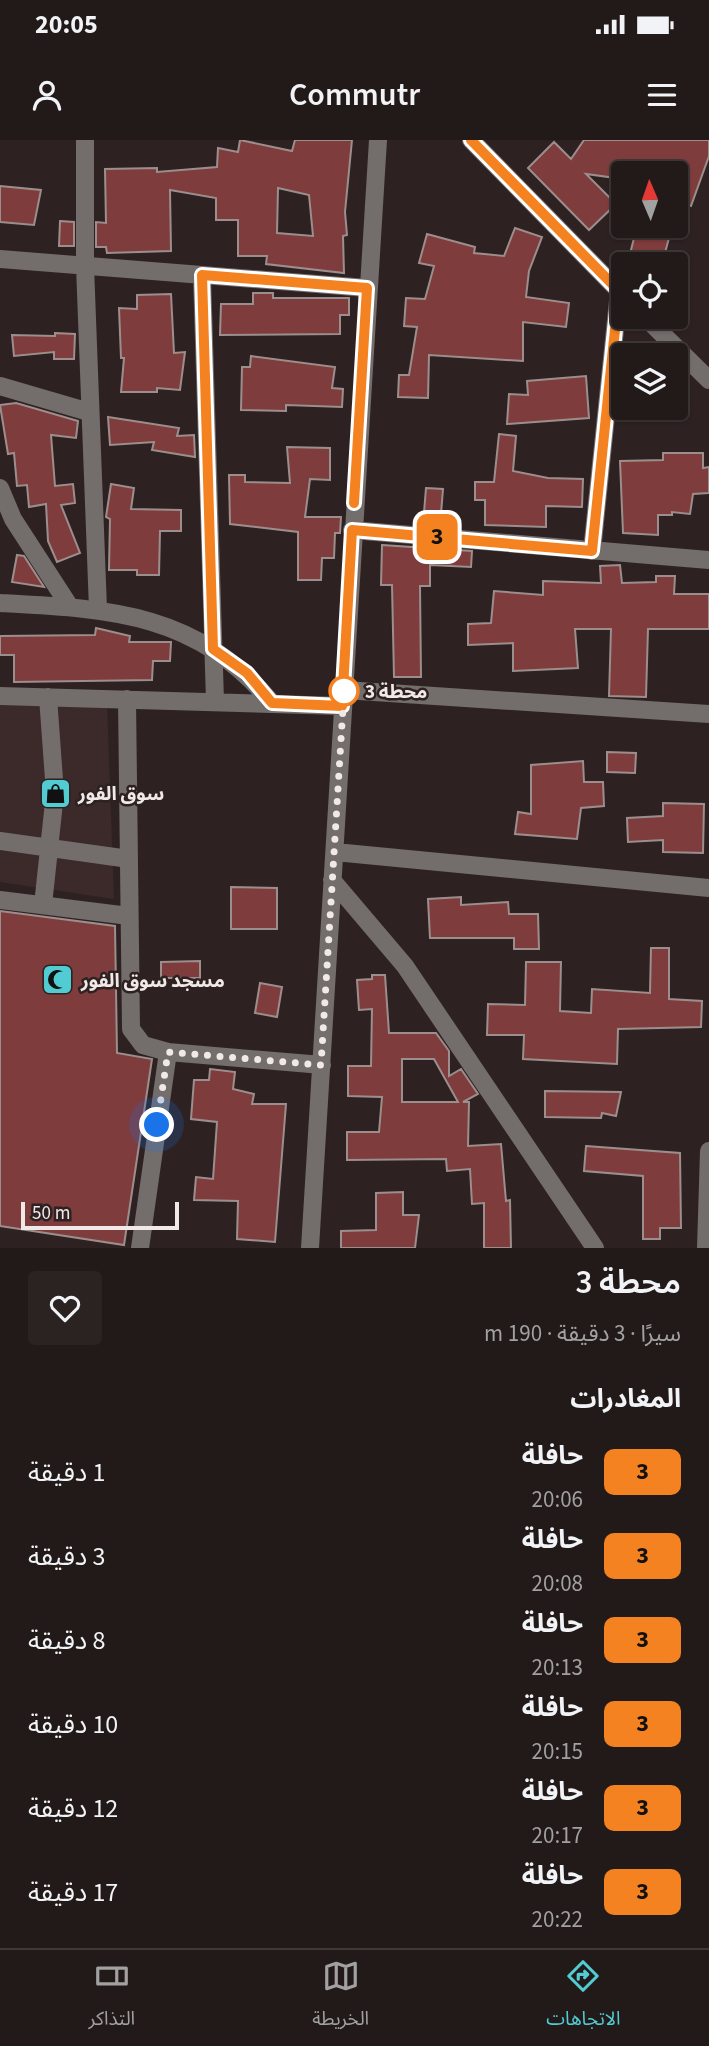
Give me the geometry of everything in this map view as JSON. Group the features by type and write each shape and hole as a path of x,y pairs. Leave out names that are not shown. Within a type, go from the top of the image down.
{"street":[{"path":"85,140 89,412 98,610"},
{"path":"310,1248 378,140"},
{"path":"471,140 611,283"},
{"path":"0,259 367,288"},
{"path":"202,275 215,701"},
{"path":"592,551 617,329"},
{"path":"657,329 709,380"},
{"path":"0,386 89,412"},
{"path":"0,488 13,519 70,607"},
{"path":"352,530 709,560"},
{"path":"0,603 98,610 129,615 160,625 213,649 247,673 272,703"},
{"path":"0,696 272,703 343,698 709,714"},
{"path":"43,905 55,793 48,697"},
{"path":"127,699 131,1029 143,1045 168,1052 321,1065"},
{"path":"0,841 129,859"},
{"path":"335,852 709,888"},
{"path":"332,880 405,966 596,1248"},
{"path":"0,900 129,916"},
{"path":"140,1248 168,1052"},
{"path":"706,1248 709,1151"}],"shaded area":[{"name":"سوق الفور","path":"0,701 107,704 114,899 0,882"}],"building":[{"path":"240,140 292,151 295,140 352,140 345,212 347,235 343,236 344,273 266,264 267,256 238,256 238,220 216,220 216,198 170,190 171,251 107,253 106,247 96,247 96,222 106,223 105,169 157,168 157,172 217,167 218,148 238,152","holes":["278,188 309,195 313,236 277,233"]},
{"path":"584,140 709,140 709,156 691,206 688,205 688,161 611,161 611,177 586,174 611,199 611,209 589,230 528,168 554,142 571,159"},
{"path":"0,186 41,190 34,225 0,222"},
{"path":"60,221 74,222 74,246 59,246"},
{"path":"515,228 542,237 529,271 526,297 569,303 566,327 523,322 523,361 429,355 428,398 398,397 399,375 409,375 417,327 404,326 406,298 425,299 434,266 419,263 427,234 475,247 474,253 504,256"},
{"path":"634,238 669,238 665,252 630,252"},
{"path":"253,293 273,293 273,298 349,298 349,315 340,315 340,334 220,335 221,304 253,304"},
{"path":"171,294 174,353 185,352 180,390 157,388 157,392 121,392 124,358 121,358 119,308 137,309 137,295"},
{"path":"55,333 75,334 74,359 54,359 54,352 14,356 12,335 55,336"},
{"path":"251,356 335,367 332,388 343,389 342,407 286,405 286,411 241,410 242,367 250,367"},
{"path":"586,376 589,418 507,424 509,394 528,395 527,381"},
{"path":"16,403 78,421 76,438 51,435 55,486 73,484 75,503 61,505 80,553 57,562 48,541 46,504 29,507 27,485 17,486 14,453 8,454 0,405"},
{"path":"108,417 179,428 177,436 194,435 195,457 152,450 154,442 110,445"},
{"path":"499,434 516,436 513,471 548,478 583,479 582,507 546,506 546,527 485,525 485,500 475,500 475,482 494,482"},
{"path":"287,447 330,448 330,480 310,479 305,517 341,517 340,533 335,533 334,558 322,558 321,580 298,580 298,532 230,524 229,475 245,475 245,482 290,483"},
{"path":"663,453 703,453 703,468 709,467 709,493 693,494 690,514 672,512 672,515 658,515 658,535 623,533 620,461 663,460"},
{"path":"111,484 134,488 131,509 181,510 181,531 160,531 159,575 137,575 137,570 109,570 110,519 106,517"},
{"path":"426,488 443,489 440,526 423,525"},
{"path":"382,545 472,551 471,567 430,565 430,586 420,586 421,677 394,677 392,585 381,585"},
{"path":"17,555 24,556 44,587 12,582"},
{"path":"620,565 622,583 656,582 656,576 675,576 674,594 709,594 709,629 648,629 646,697 609,696 611,629 575,629 578,668 513,671 513,643 468,645 468,624 491,623 494,591 543,595 543,581 601,583 600,566"},
{"path":"96,628 130,636 129,642 171,642 170,661 153,661 152,680 14,682 14,655 0,655 0,636 95,635"},
{"path":"607,752 636,753 635,773 607,772"},
{"path":"583,761 584,782 603,782 604,806 581,808 577,839 515,834 518,812 531,814 531,765"},
{"path":"663,803 704,804 703,853 663,852 663,840 628,842 627,818 663,816"},
{"path":"231,887 277,888 277,929 231,929"},
{"path":"461,897 461,905 508,902 509,914 538,914 539,949 514,949 514,938 430,938 428,899"},
{"path":"0,911 115,926 117,1053 152,1059 124,1245 0,1226"},
{"path":"651,948 669,948 669,999 702,1001 701,1027 618,1029 617,1064 523,1059 524,1035 487,1035 488,1004 525,1005 526,962 561,962 560,1011 591,1013 592,989 650,993"},
{"path":"200,961 200,978 161,978 161,962"},
{"path":"372,975 385,975 389,1033 436,1033 449,1051 449,1076 461,1069 478,1094 463,1102 469,1102 468,1146 501,1144 506,1201 510,1200 511,1248 484,1248 484,1203 472,1204 470,1169 447,1171 446,1159 347,1160 347,1132 379,1132 382,1097 348,1096 348,1066 371,1066 372,1009 359,1010 357,980 372,979","holes":["402,1059 434,1059 458,1102 402,1102"]},
{"path":"260,983 282,987 277,1017 255,1013"},
{"path":"210,1069 235,1072 233,1089 254,1094 252,1104 286,1104 275,1242 237,1239 238,1201 194,1200 196,1177 213,1179 217,1122 191,1119 194,1080 209,1080"},
{"path":"545,1091 621,1092 616,1116 602,1113 601,1118 545,1117"},
{"path":"586,1146 680,1153 681,1228 660,1228 660,1239 643,1239 643,1176 584,1171"},
{"path":"403,1192 403,1215 419,1215 415,1248 341,1248 341,1231 376,1230 376,1193"}],"bus line":[{"name":"3","path":"354,503 367,288 202,275 213,649 247,673 272,703 342,706 352,530 592,551 619,291 471,140"}],"place":[{"name":"محطة 3","path":"344,691"},
{"name":"سوق الفور","path":"55,793"},
{"name":"مسجد سوق الفور","path":"58,980"}],"route":[{"path":"157,1125 168,1052 321,1065 344,691"}]}
